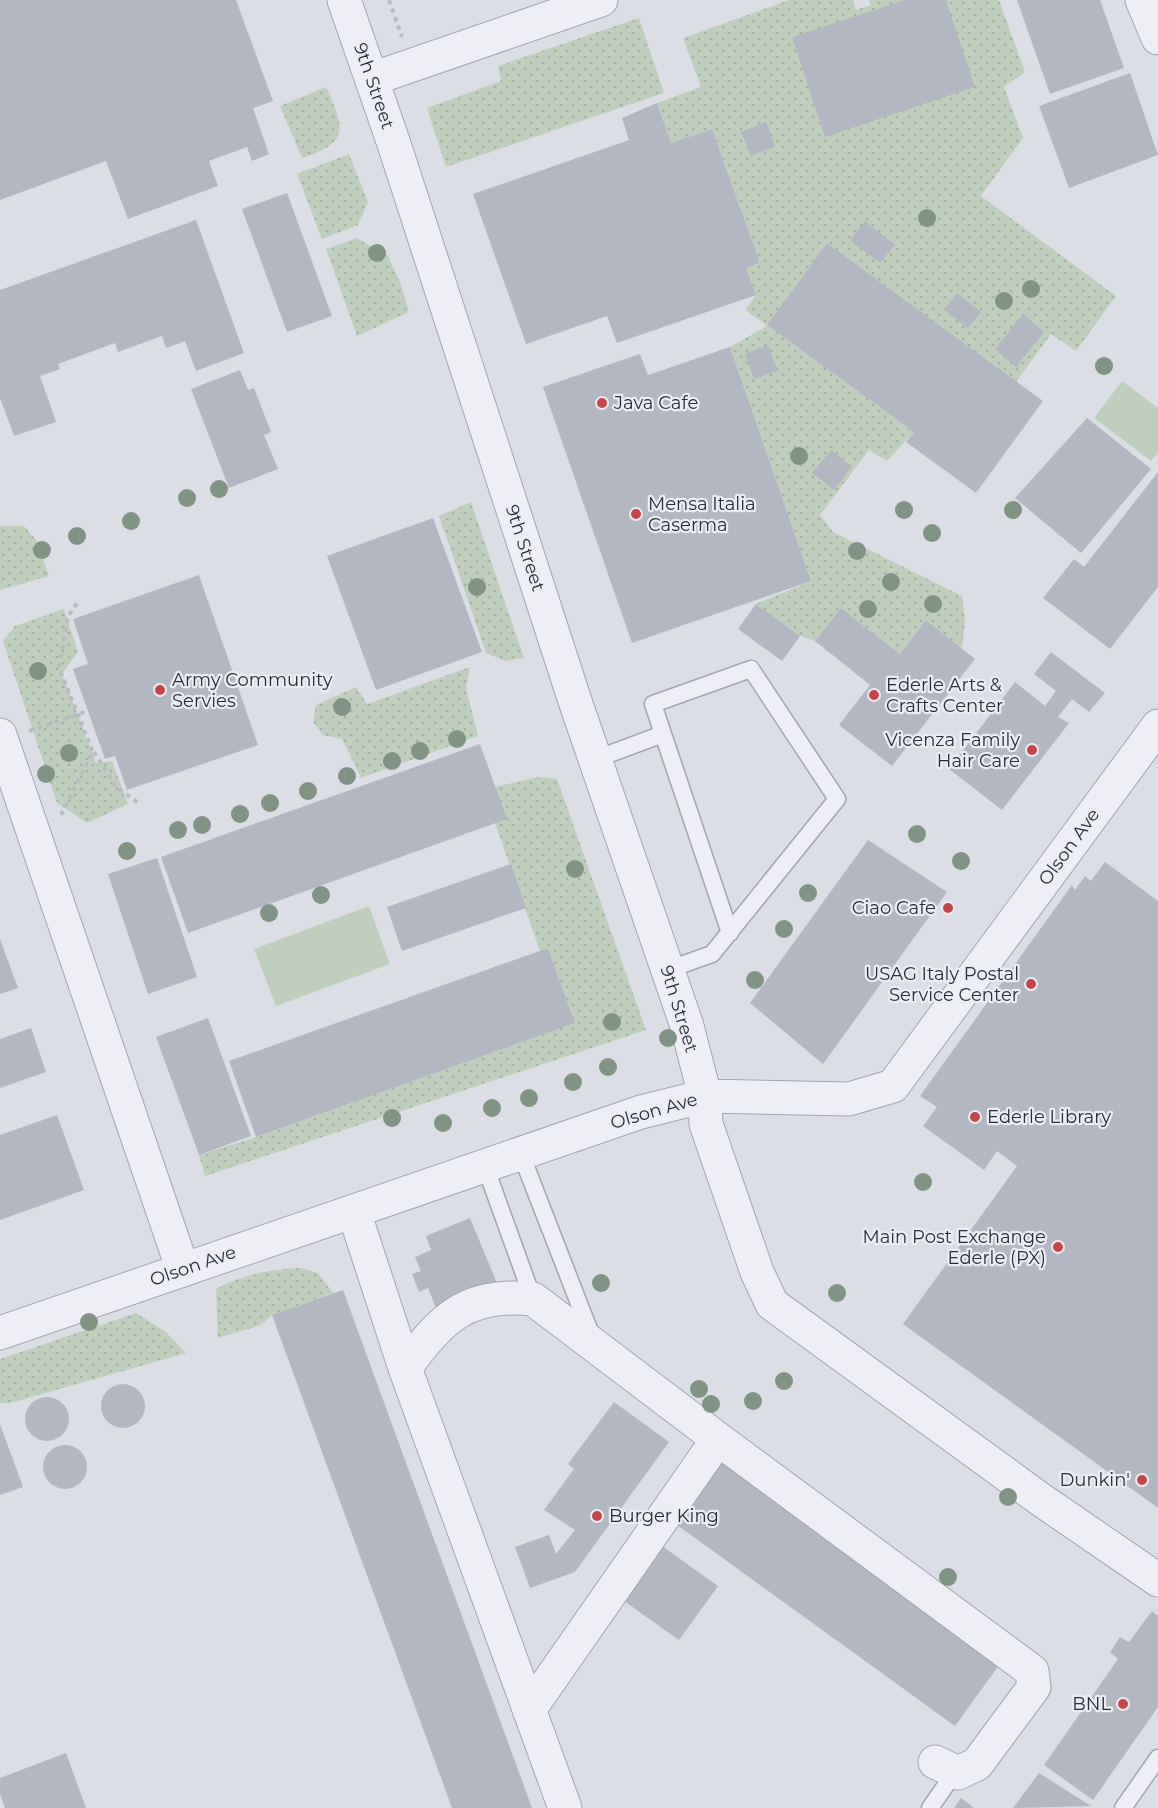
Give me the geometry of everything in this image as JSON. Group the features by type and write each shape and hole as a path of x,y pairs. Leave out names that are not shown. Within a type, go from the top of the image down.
{"street":[{"name":"9th Street","path":"344,0 687,1026 705,1096 706,1124 757,1272 772,1304 1040,1499 1158,1580"},
{"path":"372,80 601,0"},
{"path":"1142,0 1158,38"},
{"name":"Olson Ave","path":"0,1332 641,1112 705,1096 849,1099 893,1086 1158,726"},
{"path":"1,737 183,1270"},
{"path":"354,1212 405,1368 565,1808"},
{"path":"405,1368 432,1332 454,1313 483,1302 516,1297 533,1299 1032,1671 1034,1687 977,1764 969,1770 945,1767"},
{"path":"529,1710 718,1439"}],"lane":[{"path":"667,970 712,954 730,933 837,799 751,669 654,704 730,933"},
{"path":"596,759 663,734"},
{"path":"521,1154 595,1346"},
{"path":"485,1166 533,1299"},
{"path":"1123,1808 1158,1758"},
{"path":"930,1808 945,1767"}],"path":[{"path":"78,602 68,616 59,668 93,752 116,787 140,804"},
{"path":"1,737 88,711"},
{"path":"62,814 93,752"}],"green space":[{"path":"789,0 853,0 856,10 871,5 869,0 999,0 1025,72 1004,87 1023,138 981,196 1116,296 1076,351 1051,334 1016,382 827,243 767,325 914,432 887,461 869,450 820,515 833,532 962,596 965,621 962,648 926,621 900,654 841,608 815,641 800,636 756,604 811,581 730,347 767,326 745,310 756,295 746,268 760,263 712,129 671,143 657,103 701,87 683,38"},
{"path":"639,18 664,93 446,167 427,108 501,81 498,66"},
{"path":"326,87 337,113 339,132 336,140 329,146 302,158 280,106"},
{"path":"349,154 368,202 358,225 322,239 297,174"},
{"path":"357,238 388,256 400,282 409,312 357,336 326,249"},
{"path":"1122,381 1158,408 1158,453 1151,461 1094,418"},
{"path":"471,502 524,658 505,661 486,653 439,516"},
{"path":"0,526 24,526 36,540 49,576 0,590"},
{"path":"64,609 78,652 62,674 96,763 112,761 128,804 87,823 57,803 3,641 15,626"},
{"path":"470,667 466,688 478,736 361,778 342,739 323,735 313,722 316,705 356,687 367,704"},
{"path":"538,777 557,779 646,1030 205,1176 199,1155 256,1137 575,1023 548,948 540,951 495,823 495,787"},
{"path":"369,906 390,964 276,1006 254,949"},
{"path":"301,1268 318,1273 333,1293 272,1315 261,1325 218,1338 216,1289 257,1274"},
{"path":"136,1313 166,1332 186,1353 10,1403 0,1403 0,1359"}],"building":[{"path":"0,0 236,0 273,101 253,108 269,154 252,161 247,147 209,161 218,186 128,219 106,161 0,200"},
{"path":"905,0 946,0 975,87 825,137 792,37"},
{"path":"1017,0 1100,0 1124,68 1050,94"},
{"path":"1130,73 1158,155 1069,188 1039,106"},
{"path":"657,103 671,143 712,129 760,263 746,268 756,295 617,343 607,316 526,344 473,194 629,140 622,118"},
{"path":"766,122 775,146 751,156 741,132"},
{"path":"287,193 332,316 287,332 242,209"},
{"path":"196,220 244,353 196,371 185,341 166,348 162,336 118,352 115,343 58,364 60,369 40,376 56,422 14,436 0,398 0,290"},
{"path":"865,221 895,245 880,263 850,240"},
{"path":"827,243 1043,401 976,493 906,442 914,432 767,325"},
{"path":"957,293 981,312 968,328 944,310"},
{"path":"1023,314 1044,332 1016,367 995,349"},
{"path":"768,345 778,371 754,379 745,354"},
{"path":"730,347 811,581 632,643 543,387 640,354 648,375"},
{"path":"240,370 248,390 254,388 271,432 264,435 278,469 229,488 191,389"},
{"path":"1087,418 1151,469 1081,553 1015,498"},
{"path":"831,450 852,467 834,490 812,473"},
{"path":"1158,472 1158,587 1110,649 1043,598 1074,559 1084,567"},
{"path":"433,518 482,652 376,690 327,556"},
{"name":"Army Community Servies","path":"199,575 258,745 127,790 115,756 105,759 73,669 88,664 73,619"},
{"path":"756,604 800,636 782,661 738,629"},
{"path":"841,608 900,654 926,620 975,659 892,766 839,725 870,685 815,641"},
{"path":"1051,652 1105,693 1089,712 1072,699 1058,717 1069,723 1002,810 949,769 1015,682 1045,706 1056,691 1034,674"},
{"path":"480,744 507,819 188,933 161,857"},
{"path":"868,840 947,892 823,1064 750,1003"},
{"path":"157,858 197,977 148,994 108,874"},
{"name":"Main Post Exchange Ederle (PX)","path":"1105,862 1158,901 1158,1508 903,1324 1017,1166 997,1151 984,1170 923,1126 937,1107 920,1096 1072,885 1075,890 1085,876 1091,881"},
{"path":"511,864 526,908 402,951 387,907"},
{"path":"0,939 18,988 0,994"},
{"path":"548,948 575,1023 256,1137 229,1061"},
{"path":"208,1018 251,1136 199,1155 156,1037"},
{"path":"31,1028 46,1072 0,1088 0,1039"},
{"path":"57,1115 84,1190 0,1220 0,1135"},
{"path":"470,1218 497,1283 436,1308 428,1288 419,1292 412,1274 421,1271 415,1257 431,1250 426,1236"},
{"path":"343,1290 532,1808 452,1808 272,1315"},
{"path":"123,1384 132,1385 139,1390 144,1397 144,1415 139,1422 132,1427 123,1428 114,1427 107,1422 102,1415 101,1406 102,1397 107,1390 114,1385"},
{"path":"47,1397 56,1398 63,1403 68,1410 68,1428 63,1435 56,1440 47,1441 38,1440 31,1435 26,1428 25,1419 26,1410 31,1403 38,1398"},
{"path":"614,1402 669,1442 575,1572 530,1588 515,1547 549,1535 556,1554 575,1530 544,1510 574,1469 568,1464"},
{"path":"0,1424 23,1487 0,1495"},
{"path":"65,1445 74,1446 81,1451 86,1458 86,1476 81,1483 74,1488 65,1489 56,1488 49,1483 44,1476 43,1467 44,1458 49,1451 56,1446"},
{"path":"724,1460 1002,1661 955,1726 677,1525"},
{"path":"662,1546 718,1586 679,1640 624,1601"},
{"path":"1152,1611 1158,1616 1158,1707 1093,1800 1044,1765 1118,1659 1110,1652 1120,1637 1129,1642"},
{"path":"66,1753 86,1808 5,1808 0,1794 0,1778"},
{"path":"1039,1773 1091,1806 1013,1808"},
{"path":"961,1798 974,1808 954,1808"}],"place":[{"name":"Java Cafe","path":"602,403"},
{"name":"Mensa Italia Caserma","path":"636,514"},
{"name":"Army Community Servies","path":"160,690"},
{"name":"Ederle Arts & Crafts Center","path":"874,695"},
{"name":"Vicenza Family Hair Care","path":"1032,750"},
{"name":"Ciao Cafe","path":"948,908"},
{"name":"USAG Italy Postal Service Center","path":"1031,984"},
{"name":"Ederle Library","path":"975,1117"},
{"name":"Main Post Exchange Ederle (PX)","path":"1058,1247"},
{"name":"Dunkin'","path":"1142,1480"},
{"name":"Burger King","path":"597,1516"},
{"name":"BNL","path":"1123,1704"}]}
